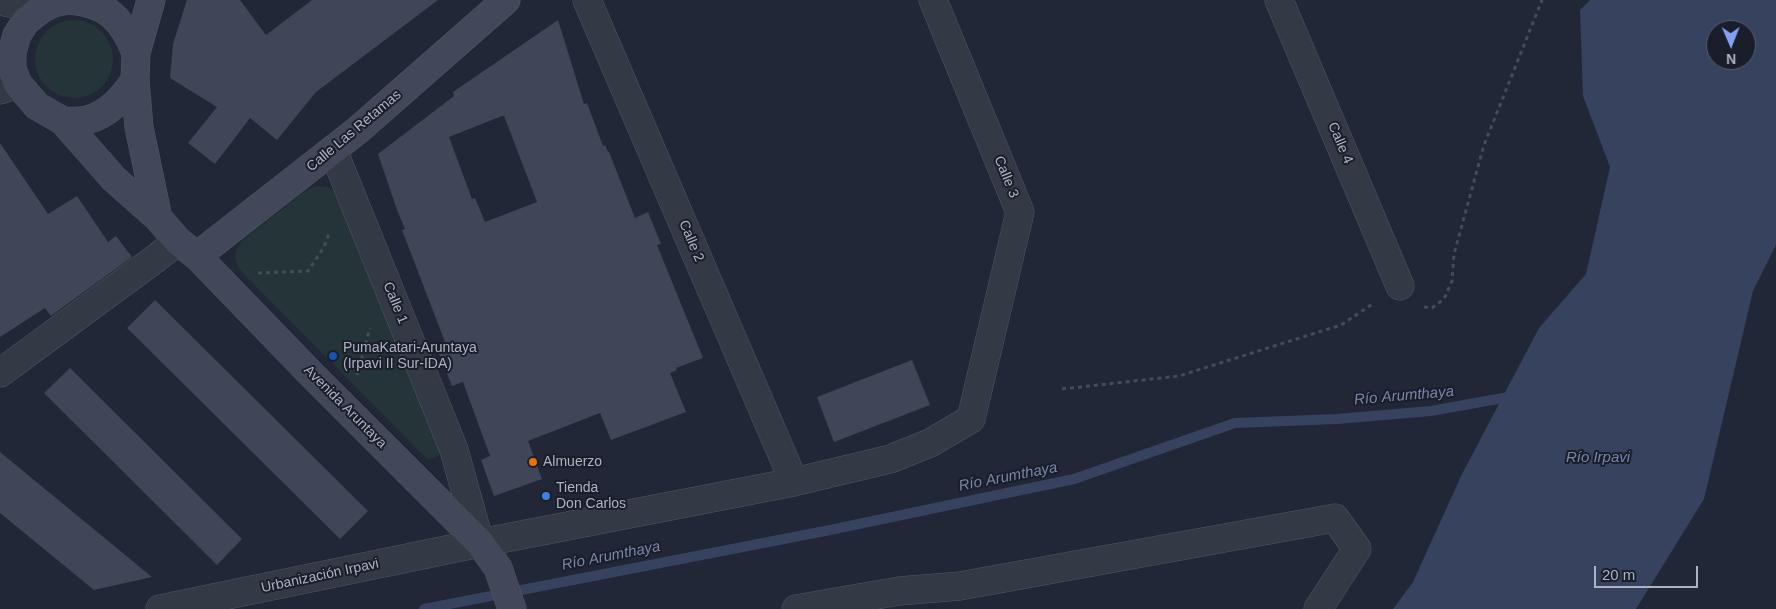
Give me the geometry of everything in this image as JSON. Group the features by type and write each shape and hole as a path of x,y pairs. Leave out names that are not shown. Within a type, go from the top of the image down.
{"main road":[{"path":"135,80 123,96 107,112 86,121 63,121 9,87 12,52 17,35 26,21 53,3 69,0 87,1 102,7 118,20 130,36 136,53"},
{"path":"151,0 136,53 135,80 139,127 158,218"},
{"name":"Calle Las Retamas","path":"187,249 334,150 506,0"},
{"name":"Avenida Aruntaya","path":"63,121 114,179 158,218 480,543 498,568 512,609"}],"street":[{"name":"Calle 2","path":"587,0 794,482"},
{"name":"Calle 3","path":"933,0 1020,212 971,419"},
{"name":"Calle 4","path":"1279,0 1400,286"},
{"path":"0,1 40,10"},
{"name":"Calle 1","path":"334,150 454,450 480,543"},
{"path":"0,373 151,262 187,249"},
{"name":"Urbanización Irpavi","path":"160,609 480,543 794,482 890,459 930,442 971,419"},
{"path":"796,609 899,591 960,586 1335,518 1357,549 1318,609"}],"path":[{"path":"1062,389 1179,376 1341,325 1400,286 1412,306 1432,308 1444,299 1452,281 1454,254 1484,145 1542,0"},
{"path":"254,273 308,271 324,247"},
{"path":"356,378 371,326"}],"shaded area":[{"path":"74,20 89,23 106,37 110,44 113,59 110,74 96,91 89,95 74,98 59,95 42,81 38,74 35,59 38,44 52,27 59,23"},
{"path":"316,186 328,187 338,193 441,453 436,458 428,459 422,454 237,265 235,254 243,240 305,191"}],"water":[{"name":"Río Irpavi","path":"1590,0 1776,0 1776,245 1753,291 1704,499 1636,609 1393,609 1413,582 1462,474 1539,328 1586,274 1610,167 1583,96 1580,10"}],"building":[{"path":"187,0 240,0 266,35 312,0 438,0 316,92 277,140 250,118 215,164 188,143 217,107 170,78 173,44"},
{"path":"558,20 584,104 587,103 603,146 605,145 609,152 635,218 648,212 661,244 657,245 703,358 676,368 677,370 670,373 686,412 611,440 600,413 528,441 542,479 494,496 481,460 490,456 463,382 452,386 436,346 445,342 402,230 405,229 378,154 454,96 453,92","holes":["504,116 537,202 485,222 475,198 472,199 449,137"]},
{"path":"0,143 48,214 77,196 108,242 116,236 132,257 51,316 45,308 0,337"},
{"path":"155,300 368,511 340,539 127,328"},
{"path":"912,360 930,405 834,442 817,397"},
{"path":"70,368 242,539 217,565 44,393"},
{"path":"0,452 152,577 94,590 0,513"}],"waterway":[{"name":"Río Arumthaya","path":"424,609 830,530 1074,479 1235,423 1337,419 1431,411 1514,396"}],"place":[{"name":"PumaKatari-Aruntaya (Irpavi II Sur-IDA)","path":"333,356"},
{"name":"Almuerzo","path":"533,462"},
{"name":"Tienda Don Carlos","path":"546,496"}]}
